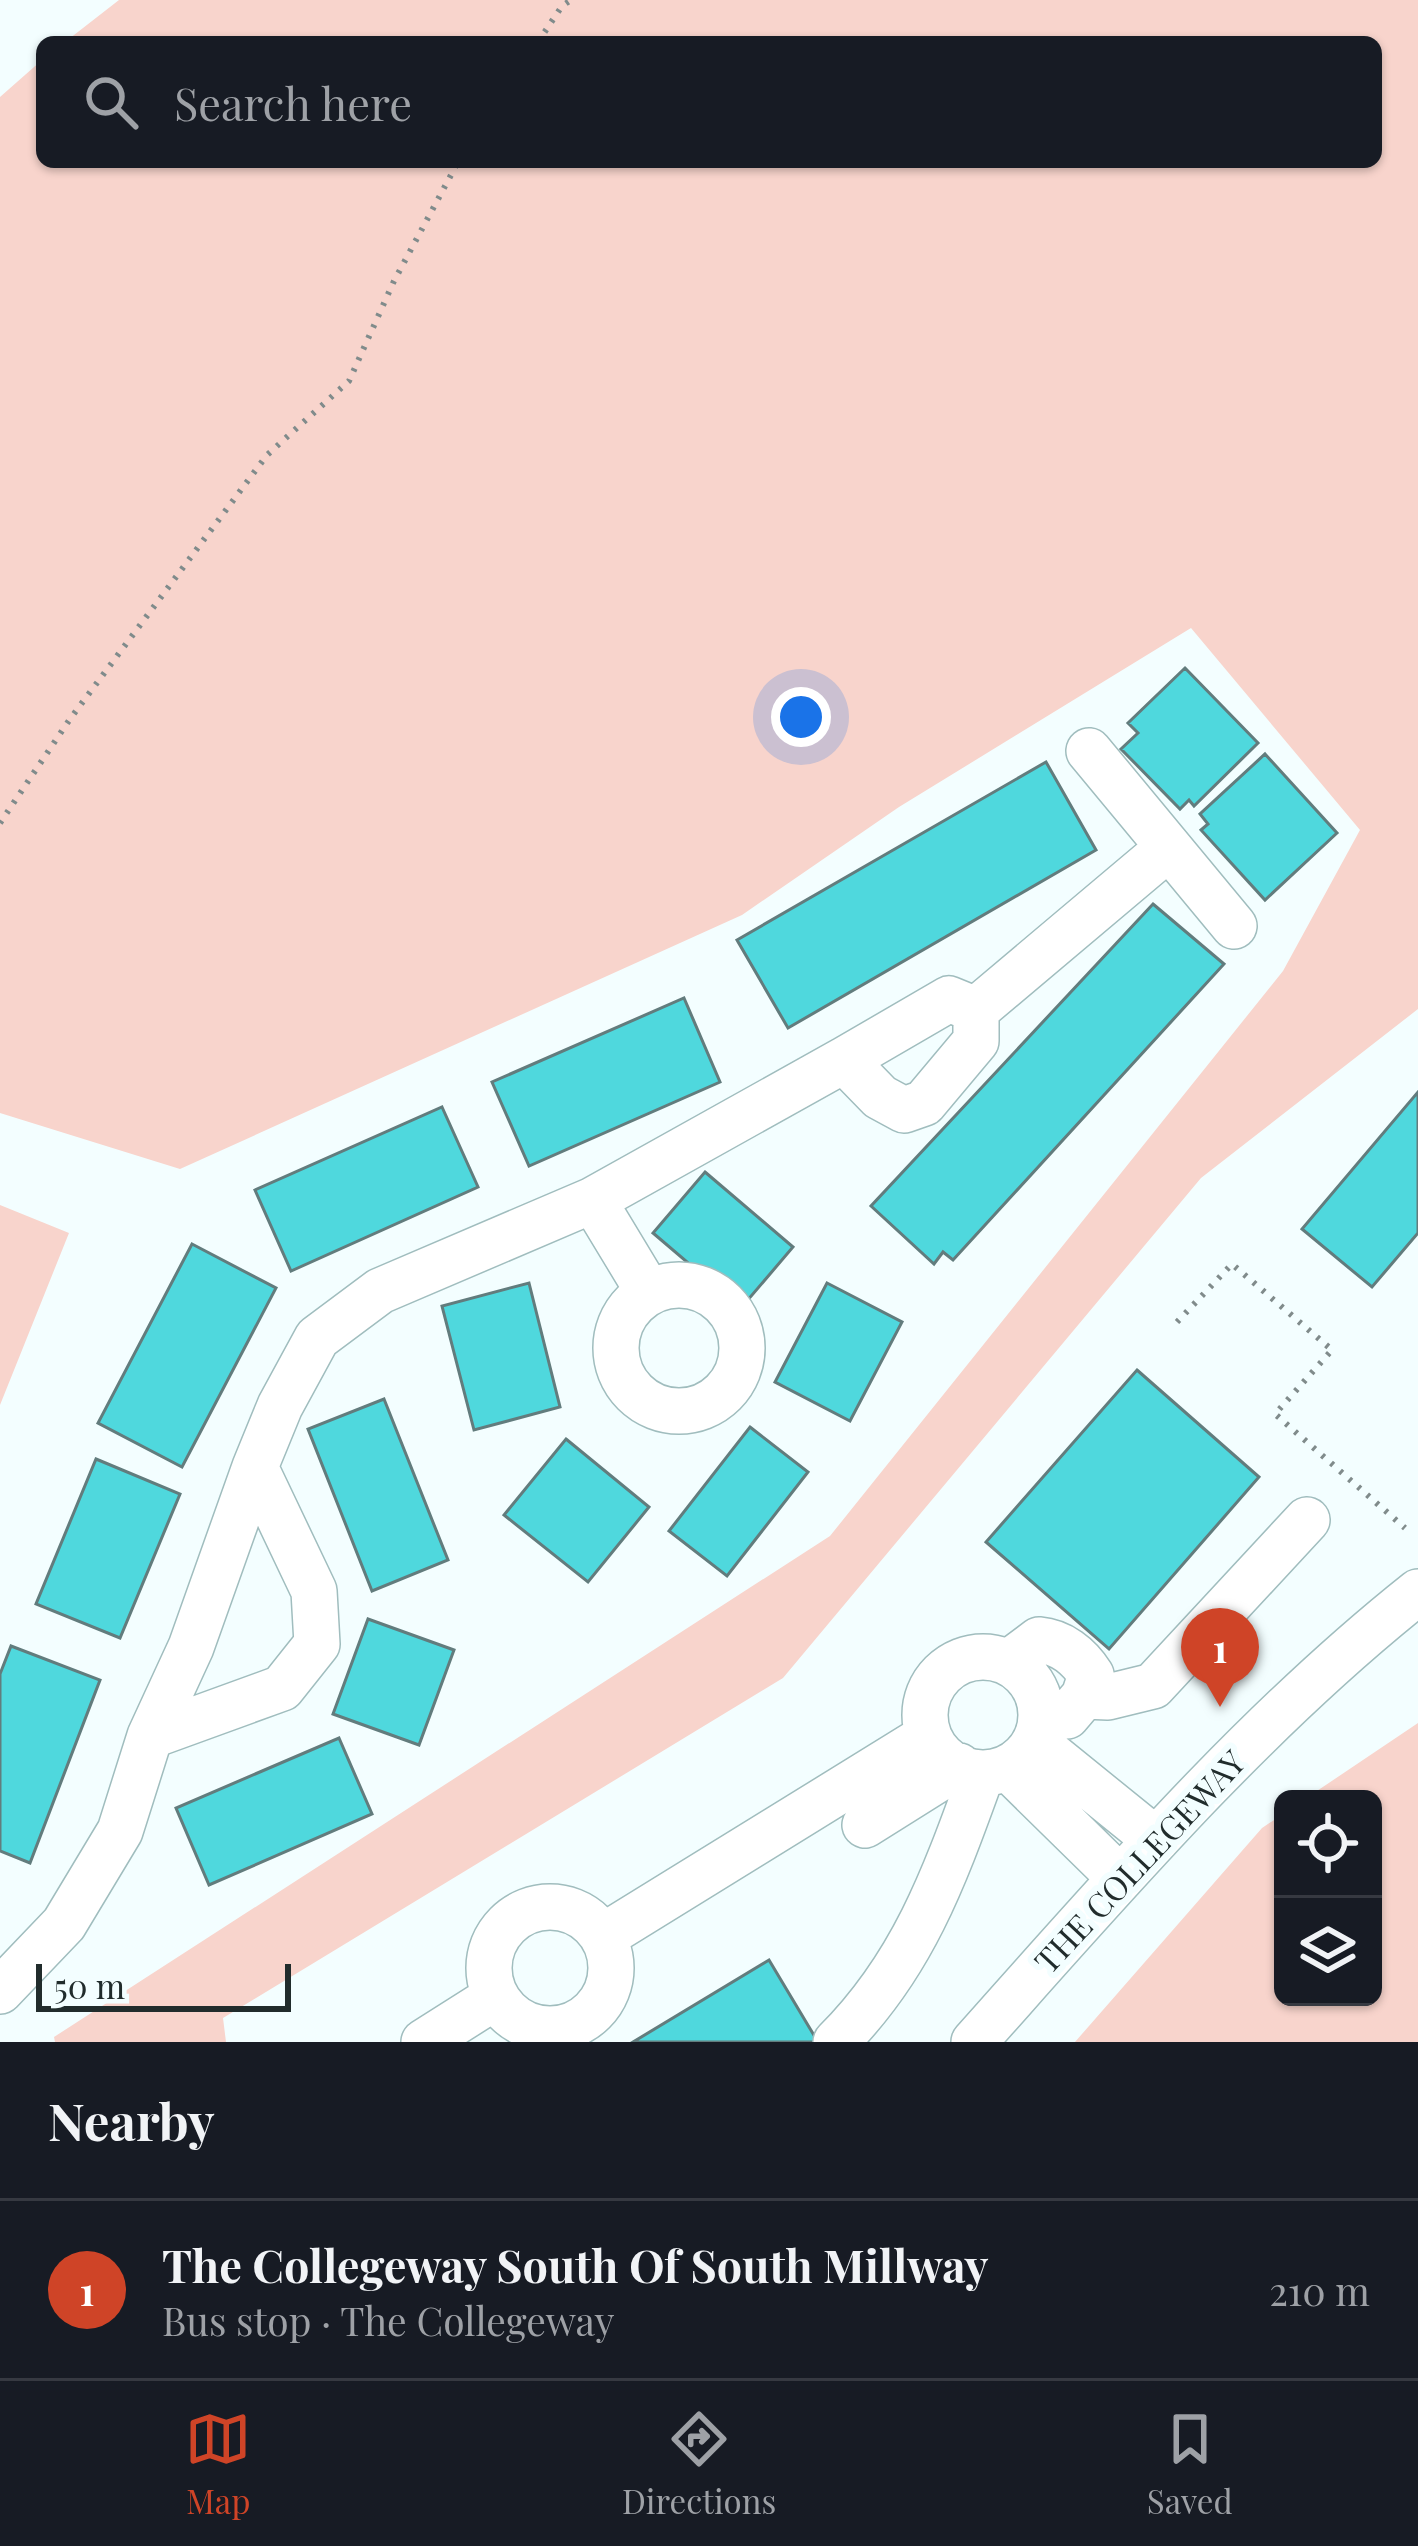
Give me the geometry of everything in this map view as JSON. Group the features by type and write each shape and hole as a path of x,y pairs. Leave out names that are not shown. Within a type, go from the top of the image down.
{"street":[{"path":"1089,751 1234,926"},
{"path":"844,1060 880,1097 904,1110 924,1103 976,1041 976,1010 1167,849"},
{"path":"0,1991 64,1924 120,1832 150,1736 191,1647 280,1406 317,1338 380,1291 593,1200 949,999 976,1010"},
{"path":"593,1200 648,1292"},
{"path":"150,1736 282,1688 317,1644 314,1591 256,1467"},
{"path":"604,1936 1006,1742 1108,1697 1153,1686 1307,1520"},
{"path":"1222,1611 1213,1577 1240,1544"},
{"name":"THE COLLEGEWAY","path":"974,2042 1156,1840 1343,1652 1418,1592"},
{"path":"836,2042 909,1952 1006,1742 1028,1675 1011,1661 976,1654 937,1677 924,1714 1006,1742 1156,1840"},
{"path":"865,1826 1006,1742"},
{"path":"1006,1742 1120,1878"},
{"path":"542,1906 575,1910 604,1936 612,1968 605,1998 583,2021 551,2031 518,2022 495,1997 488,1973 493,1943 515,1917 542,1906"},
{"path":"424,2042 495,1997"}],"path":[{"path":"542,36 572,0"},
{"path":"0,823 70,719 267,455 349,381 394,281 455,168"},
{"path":"1177,1322 1232,1264 1332,1351 1275,1414 1405,1528"}],"shaded area":[{"path":"119,0 1418,0 1418,1009 1201,1178 783,1678 223,2018 226,2042 55,2042 54,2037 830,1536 1283,971 1360,830 1191,628 899,807 742,915 180,1169 0,1113 0,97 36,65 36,168 1382,168 1382,36 73,36"},
{"path":"0,1205 69,1233 0,1405"},
{"path":"1418,1723 1418,2042 1075,2042 1274,1820 1274,2006 1382,2006 1382,1790 1318,1790"}],"building":[{"path":"1185,668 1258,743 1194,806 1189,800 1180,809 1121,749 1138,733 1128,723"},
{"path":"1265,754 1337,833 1265,900 1201,830 1208,824 1200,814"},
{"path":"1046,762 1096,850 788,1028 737,940"},
{"path":"1153,904 1224,964 953,1260 943,1252 934,1264 871,1206"},
{"path":"684,998 720,1082 529,1166 492,1082"},
{"path":"1418,1092 1418,1233 1372,1287 1302,1229"},
{"path":"442,1107 478,1187 291,1271 255,1190"},
{"path":"705,1172 793,1247 741,1308 653,1233"},
{"path":"192,1244 276,1288 182,1467 98,1423"},
{"path":"529,1283 560,1407 474,1430 442,1306"},
{"path":"827,1283 902,1322 850,1421 775,1382"},
{"path":"1137,1370 1259,1477 1109,1649 986,1542"},
{"path":"384,1399 448,1560 372,1591 308,1429"},
{"path":"750,1427 808,1472 727,1576 669,1531"},
{"path":"566,1439 649,1507 588,1582 504,1515"},
{"path":"96,1459 180,1494 120,1638 36,1604"},
{"path":"368,1619 454,1650 419,1745 333,1714"},
{"path":"11,1646 100,1680 30,1863 0,1851 0,1674"},
{"path":"339,1738 372,1814 209,1885 176,1808"},
{"path":"769,1960 818,2042 633,2042"}],"place":[{"name":"The Collegeway South Of South Millway","path":"1220,1707"}]}
